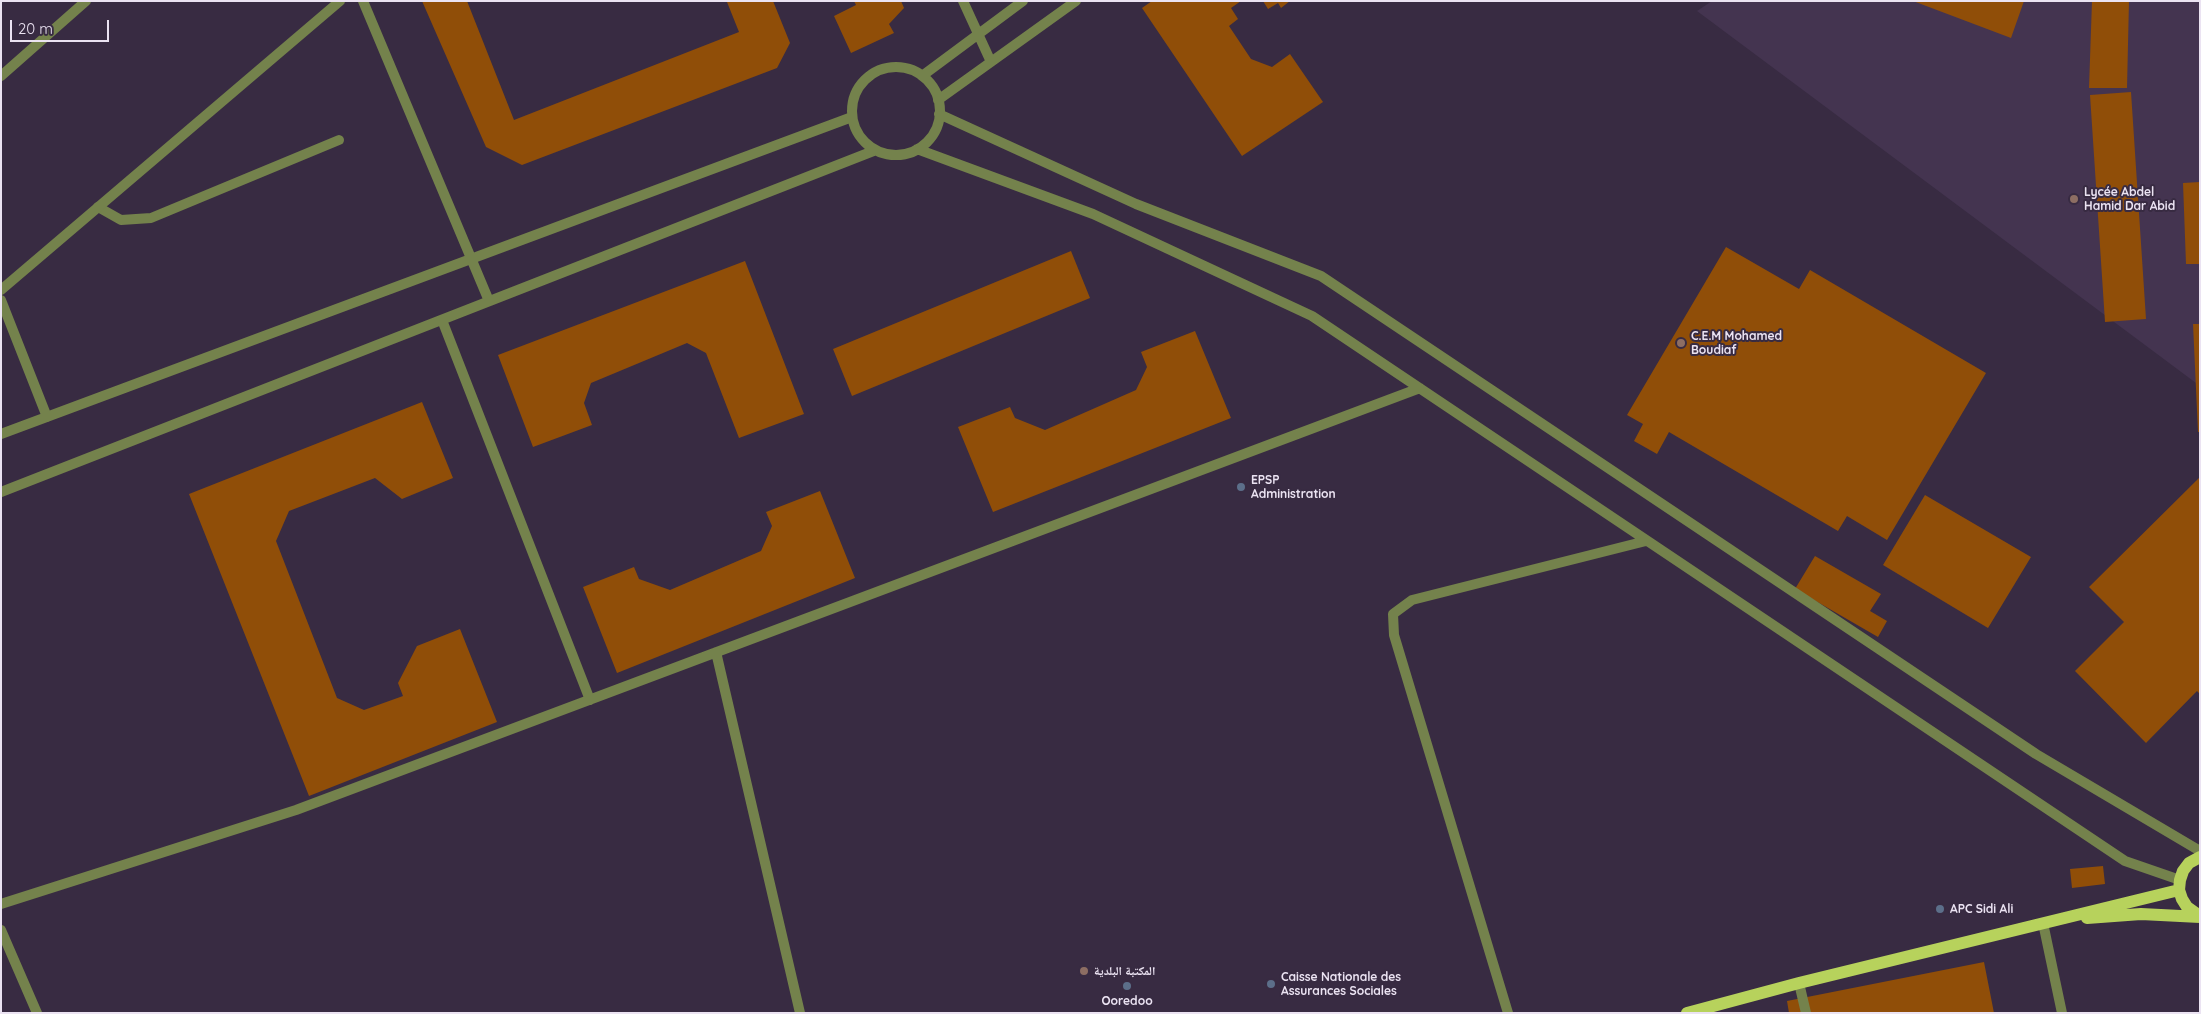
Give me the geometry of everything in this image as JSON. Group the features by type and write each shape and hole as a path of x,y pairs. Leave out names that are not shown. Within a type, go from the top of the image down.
{"main road":[{"path":"2200,857 2189,863 2180,885 2182,899 2187,908 2200,916"},
{"path":"1687,1013 1799,983 2043,923 2180,885"},
{"path":"2043,923 2141,914 2200,916"}],"street":[{"path":"1,76 86,1"},
{"path":"1,290 340,1"},
{"path":"363,1 490,301"},
{"path":"963,1 991,62"},
{"path":"922,76 1023,1"},
{"path":"938,100 1076,1"},
{"path":"893,67 908,69 922,76 932,86 938,100 940,114 936,128 928,140 917,149 904,154 890,154 876,150 864,142 856,130 852,117 852,102 857,89 866,78 879,70 893,67"},
{"path":"940,114 1136,204 1321,276 2036,754 2200,851"},
{"path":"1,434 852,117"},
{"path":"98,208 121,220 151,218 339,140"},
{"path":"917,149 1093,214 1312,316 2125,861 2180,885"},
{"path":"1,492 876,150"},
{"path":"1,300 47,417"},
{"path":"442,320 590,700"},
{"path":"1,904 296,810 1420,388"},
{"path":"1508,1013 1394,635 1393,614 1412,600 1646,541"},
{"path":"716,652 800,1013"},
{"path":"2043,923 2062,1013"},
{"path":"1,930 37,1013"},
{"path":"1799,983 1806,1013"}],"shaded area":[{"name":"Lycée Abdel Hamid Dar Abid","path":"1712,1 2200,1 2200,386 1697,11"}],"building":[{"path":"422,1 467,1 514,120 739,32 727,2 729,1 773,1 790,43 777,68 522,165 486,147"},
{"path":"854,1 901,1 904,8 889,24 894,33 851,53 834,16 856,5"},
{"path":"1152,1 1241,1 1231,8 1238,19 1229,26 1251,59 1272,67 1290,54 1323,102 1242,156 1142,8"},
{"path":"1263,1 1290,1 1281,8 1278,3 1268,9"},
{"path":"1913,1 2024,1 2011,38"},
{"path":"2092,1 2129,1 2127,88 2089,88"},
{"path":"2131,92 2146,319 2105,322 2090,95"},
{"path":"2200,182 2200,264 2186,264 2183,183"},
{"path":"1726,247 1799,289 1810,270 1986,373 1887,540 1847,516 1838,531 1669,432 1657,454 1634,441 1643,424 1627,415"},
{"path":"1071,251 1090,298 852,396 833,349"},
{"path":"745,261 804,414 739,438 706,353 687,343 591,383 584,403 592,425 533,447 498,355"},
{"path":"2193,324 2200,324 2200,432 2198,432"},
{"path":"1195,331 1231,418 993,512 958,427 1010,407 1015,418 1045,430 1136,390 1147,367 1141,352"},
{"path":"422,402 453,478 402,499 375,478 289,511 276,541 337,698 364,710 403,696 398,683 417,646 460,629 497,722 309,796 189,494"},
{"path":"2200,477 2200,694 2197,691 2146,743 2075,671 2124,622 2089,587"},
{"path":"820,491 855,578 617,673 583,587 634,567 639,579 670,590 761,551 772,526 766,512"},
{"path":"1925,495 2031,557 1988,628 1883,565"},
{"path":"1815,556 1881,594 1870,611 1887,621 1878,637 1795,589"},
{"path":"2103,866 2105,884 2072,888 2070,869"},
{"path":"1984,962 1994,1013 1789,1013 1787,1001"}],"place":[{"name":"Lycée Abdel Hamid Dar Abid","path":"2074,199"},
{"name":"C.E.M Mohamed Boudiaf","path":"1681,343"},
{"name":"EPSP Administration","path":"1241,487"},
{"name":"APC Sidi Ali","path":"1940,909"},
{"name":"المكتبة البلدية","path":"1084,971"},
{"name":"Caisse Nationale des Assurances Sociales","path":"1271,984"},
{"name":"Ooredoo","path":"1127,986"}]}
